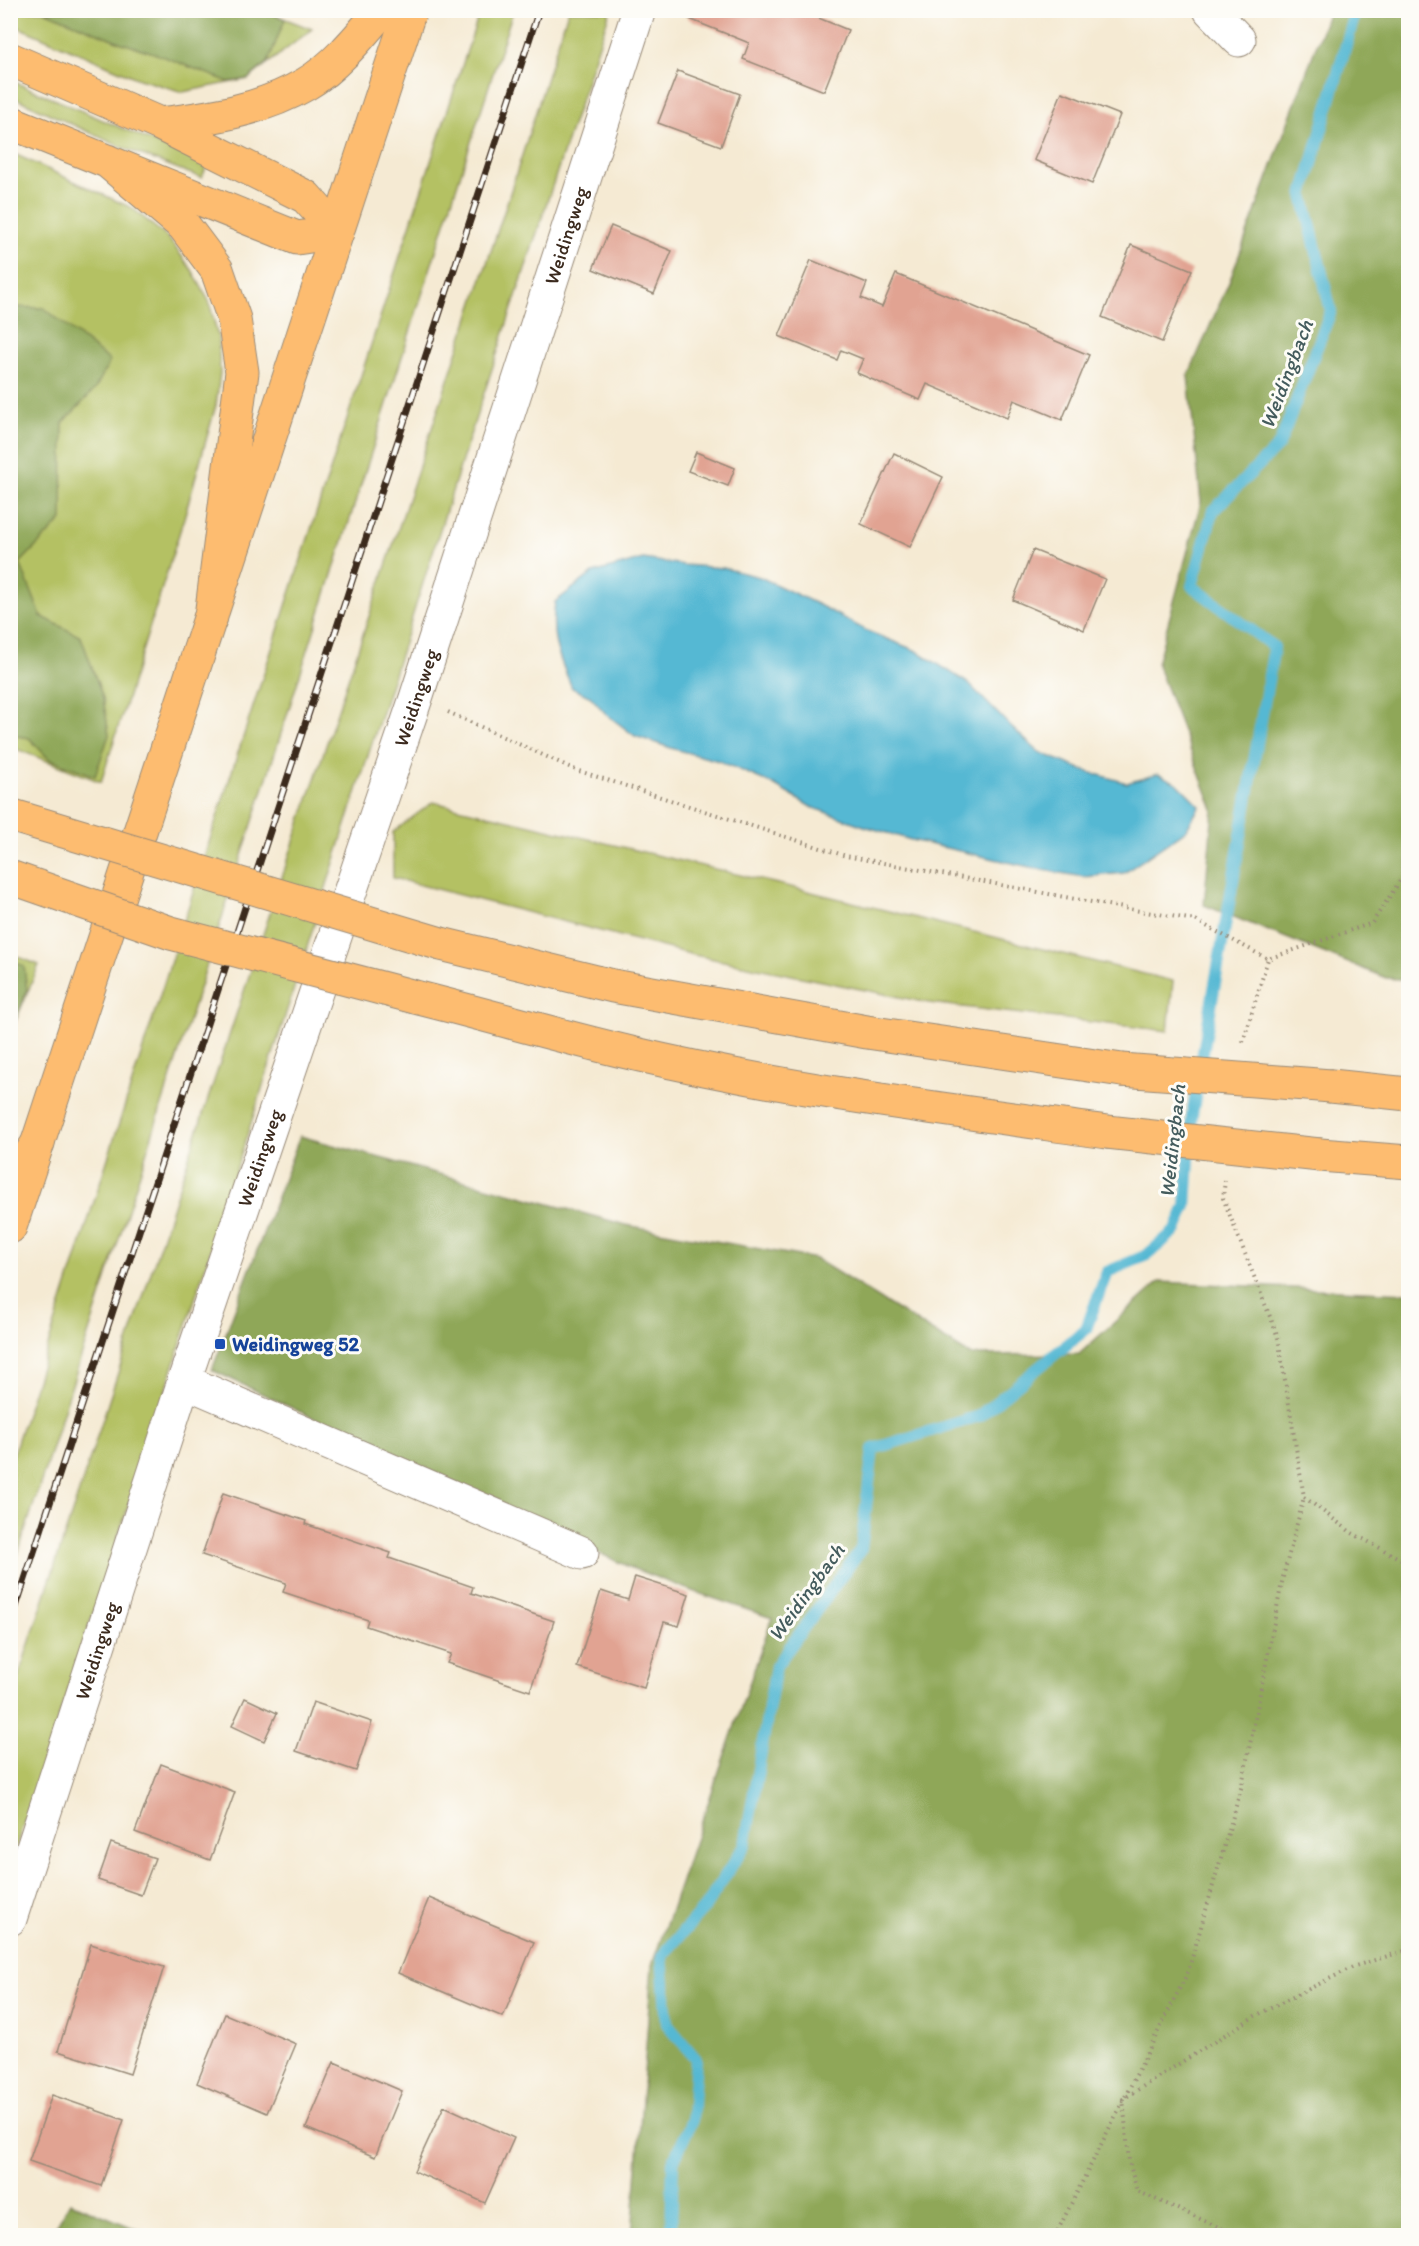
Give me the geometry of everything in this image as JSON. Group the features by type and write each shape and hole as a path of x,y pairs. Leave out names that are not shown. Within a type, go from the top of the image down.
{"main road":[{"path":"160,124 211,117 257,105 306,84 348,50 382,10"},
{"path":"10,1227 410,10"},
{"path":"10,60 160,124 306,197 337,232"},
{"path":"10,122 297,238 337,232"},
{"path":"107,161 184,226 217,270 234,319 242,372 211,618"},
{"path":"10,815 441,944 613,986 867,1032 1122,1070 1408,1094"},
{"path":"10,877 171,933 631,1053 774,1082 935,1108 1107,1132 1408,1162"},
{"path":"10,1184 38,1143"}],"street":[{"name":"Weidingweg","path":"10,1919 184,1381 416,698 639,10"},
{"path":"1210,10 1239,40"},
{"path":"184,1381 582,1553"}],"path":[{"path":"416,698 576,770 846,856 1196,920 1268,959 1372,923 1408,868"},
{"path":"1055,2235 1188,1972 1242,1785 1283,1577 1304,1497 1278,1337 1223,1198"},
{"path":"1304,1497 1352,1533 1408,1563"},
{"path":"1124,2099 1255,2016 1355,1966 1408,1950"},
{"path":"1124,2099 1129,2160 1137,2191 1239,2235"}],"green space":[{"path":"262,10 312,29 248,79 183,92 139,79 11,24 11,11"},
{"path":"262,10 285,19 268,62 248,79 229,82 122,43 44,11"},
{"path":"480,11 513,11 11,1575 11,1461 221,805"},
{"path":"568,11 610,11 466,448 153,1431 11,1862 11,1699 202,1117 505,209"},
{"path":"1329,11 1408,11 1408,980 1386,978 1204,905 1213,809 1157,664 1201,502 1188,376 1230,280"},
{"path":"10,80 207,165 202,178 121,147 11,96"},
{"path":"10,152 132,208 168,238 192,270 209,301 218,337 220,373 216,405 184,518 101,782 11,747"},
{"path":"10,307 44,308 110,361 95,389 63,423 62,520 20,563 41,616 81,637 103,698 109,735 95,776 49,759 29,738 11,735"},
{"path":"433,802 1173,981 1168,1031 929,1003 694,955 393,878 393,832"},
{"path":"11,954 39,965 11,1032"},
{"path":"11,960 24,966 27,991 11,1032"},
{"path":"300,1136 626,1225 816,1259 970,1355 1079,1354 1159,1282 1408,1293 1408,2235 632,2235 652,1965 772,1618 629,1567 212,1370"},
{"path":"70,2202 151,2235 51,2235"}],"water":[{"path":"643,559 723,568 760,577 867,631 917,651 968,683 1039,752 1085,771 1127,783 1158,774 1177,783 1200,806 1185,831 1124,873 1084,877 911,840 864,826 811,807 770,783 719,761 635,736 606,714 591,697 572,688 556,647 554,615 555,602 593,573"}],"building":[{"path":"690,10 799,10 848,30 824,91 743,59 749,43 687,18"},
{"path":"678,71 740,94 721,146 658,123"},
{"path":"1062,92 1120,115 1092,184 1034,160"},
{"path":"611,226 672,251 654,294 593,269"},
{"path":"1131,245 1192,270 1162,342 1102,317"},
{"path":"811,260 867,283 861,298 882,307 896,274 1089,355 1062,420 1014,400 1007,418 927,384 920,400 857,373 863,359 841,350 837,360 779,336"},
{"path":"696,452 735,468 728,486 688,471"},
{"path":"894,453 943,477 910,547 861,524"},
{"path":"1033,550 1105,579 1084,630 1013,600"},
{"path":"223,1493 391,1553 389,1558 473,1587 471,1593 554,1621 530,1691 447,1663 451,1654 366,1626 368,1620 283,1592 286,1583 202,1555"},
{"path":"635,1577 689,1594 679,1626 664,1622 644,1688 577,1667 601,1591 628,1600"},
{"path":"245,1698 277,1713 264,1741 232,1726"},
{"path":"313,1702 372,1722 356,1771 296,1751"},
{"path":"161,1764 235,1792 210,1860 135,1832"},
{"path":"111,1843 155,1858 141,1895 98,1880"},
{"path":"429,1898 534,1942 503,2017 398,1973"},
{"path":"91,1944 164,1967 130,2074 58,2051"},
{"path":"225,2014 296,2044 267,2113 197,2083"},
{"path":"334,2062 402,2091 375,2157 306,2128"},
{"path":"52,2095 124,2120 101,2186 29,2161"},
{"path":"444,2106 514,2138 485,2203 414,2171"}],"waterway":[{"name":"Weidingbach","path":"671,2236 673,2162 692,2120 696,2059 667,2024 662,1956 705,1907 745,1845 776,1666 861,1549 873,1449 979,1416 1086,1329 1107,1272 1147,1255 1176,1230 1186,1206 1192,1115 1274,647 1192,586 1213,511 1279,445 1331,311 1303,195 1356,10"}],"railway":[{"path":"10,1625 539,10"}],"place":[{"name":"Weidingweg 52","path":"220,1344"}]}
